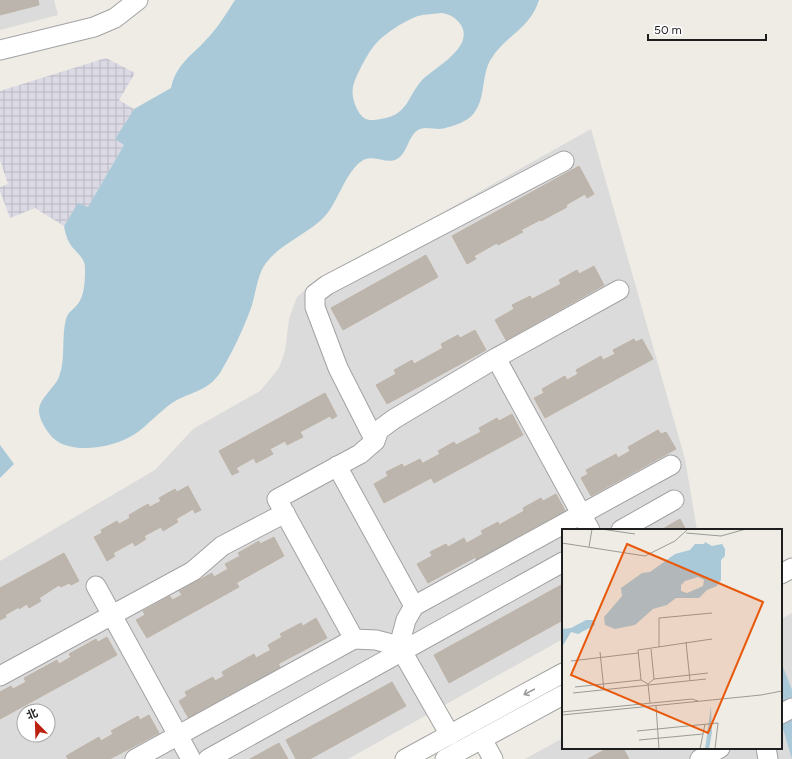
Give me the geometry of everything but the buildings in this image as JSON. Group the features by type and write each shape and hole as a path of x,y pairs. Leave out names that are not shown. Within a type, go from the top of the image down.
{"street":[{"path":"0,50 94,27 115,18 138,0"},
{"path":"375,441 338,368 315,307 315,294 327,285 564,161"},
{"path":"354,639 277,499 360,454 375,441 379,430 394,419 496,358 619,290"},
{"path":"496,358 585,522"},
{"path":"571,529 585,522 672,465"},
{"path":"337,466 414,606"},
{"path":"623,529 674,500"},
{"path":"0,676 193,571 222,546 285,513"},
{"path":"450,735 401,649 406,620 414,606 562,533"},
{"path":"208,759 401,649 562,563"},
{"path":"782,573 792,568"},
{"path":"96,586 191,759"},
{"path":"135,759 354,639 376,640 401,649"},
{"path":"405,759 562,674"},
{"path":"445,759 562,696"},
{"path":"782,713 792,708"},
{"path":"482,739 493,759"},
{"path":"700,759 718,749"},
{"path":"766,749 768,759"}],"shaded area":[{"path":"0,0 54,0 58,15 0,30"},
{"path":"106,58 135,73 119,100 134,109 115,139 124,145 88,207 78,204 64,226 35,208 10,218 0,191 0,187 8,184 0,160 0,91"},
{"path":"591,129 685,459 697,529 562,529 562,640 348,759 0,759 0,561 155,470 193,429 260,391 279,368 285,351 289,319 297,297 306,289"},
{"path":"792,613 792,759 525,759 562,739 562,749 782,749 782,618"}],"water":[{"path":"235,0 539,0 530,18 491,59 486,72 478,107 471,116 463,122 448,127 439,129 427,128 416,131 404,152 397,159 387,161 372,158 362,161 351,172 326,215 312,228 280,249 266,263 257,284 251,308 241,333 220,373 215,379 204,388 172,403 127,439 106,446 94,448 71,447 61,444 53,438 46,429 41,421 39,409 42,401 59,377 62,363 66,319 69,313 80,301 84,287 85,264 69,242 64,226 78,203 88,207 124,145 115,139 134,109 171,88 176,73 180,67 213,32","holes":["442,13 455,18 461,25 464,33 463,41 458,48 445,62 423,79 406,104 397,113 390,117 377,120 364,118 355,104 353,87 356,78 373,47 388,33 412,18"]},
{"path":"0,445 14,464 0,478"},
{"path":"782,665 792,690 792,759 782,725"}]}
